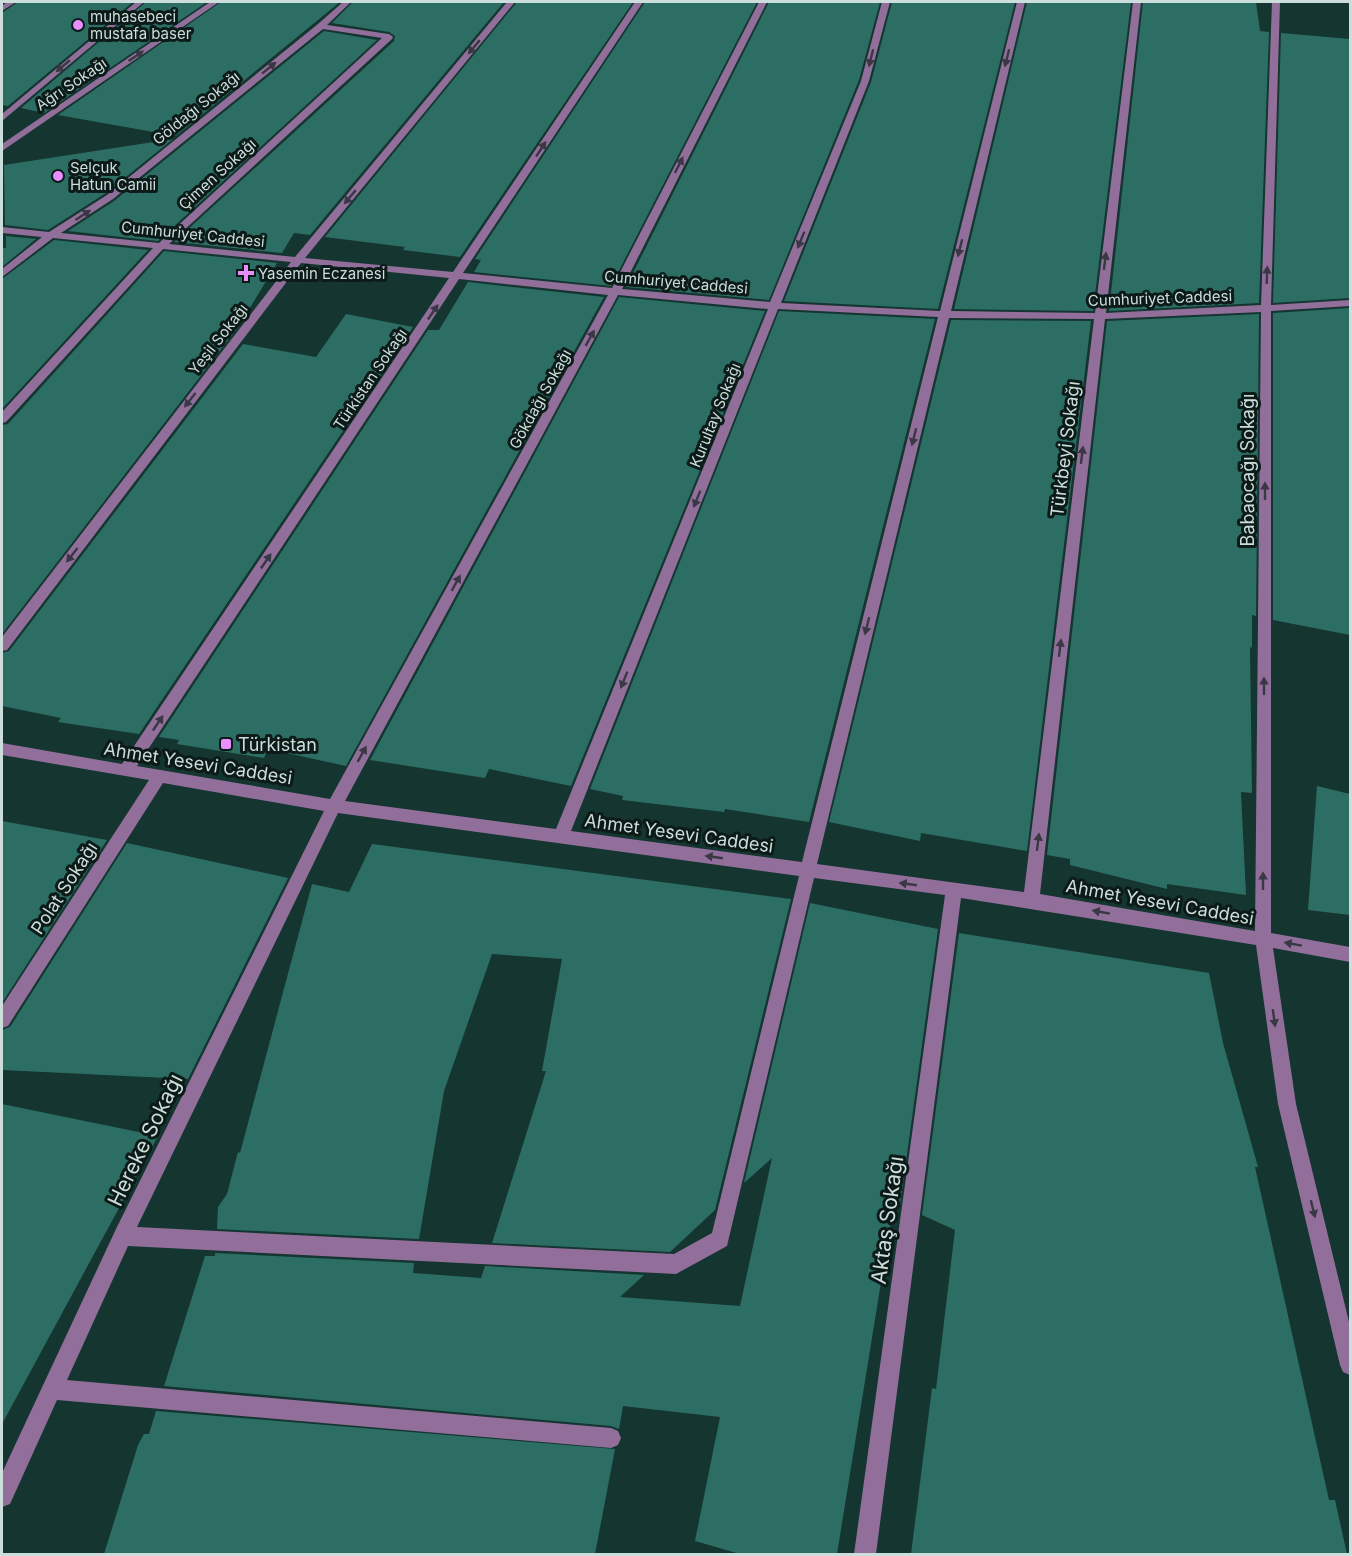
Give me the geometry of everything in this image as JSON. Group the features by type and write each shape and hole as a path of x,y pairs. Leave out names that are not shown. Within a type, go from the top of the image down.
{"street":[{"path":"2,9 12,2"},
{"path":"2,118 140,2"},
{"name":"Ağrı Sokağı","path":"2,148 215,2"},
{"name":"Göldağı Sokağı","path":"2,274 51,235 110,197 321,26 347,2"},
{"name":"Yeşil Sokağı","path":"2,646 298,260 511,2"},
{"name":"Türkistan Sokağı","path":"125,772 639,2"},
{"name":"Gökdağı Sokağı","path":"334,806 615,292 763,2"},
{"name":"Kurultay Sokağı","path":"561,836 865,81 886,2"},
{"path":"123,1236 676,1264 720,1239 807,870 1021,2"},
{"name":"Türkbeyi Sokağı","path":"1031,900 1098,316 1137,2"},
{"name":"Babaocağı Sokağı","path":"1276,2 1266,308 1263,939 1287,1104 1350,1365"},
{"name":"Çimen Sokağı","path":"2,418 160,247 389,37 321,26"},
{"name":"Cumhuriyet Caddesi","path":"2,230 775,306 944,314 1098,316 1350,303"},
{"name":"Ahmet Yesevi Caddesi","path":"2,749 125,772 334,806 1031,900 1350,954"},
{"name":"Polat Sokağı","path":"2,1020 159,777"},
{"name":"Hereke Sokağı","path":"2,1496 123,1236 334,806"},
{"name":"Aktaş Sokağı","path":"865,1554 954,891"},
{"path":"53,1389 611,1438"}],"building":[{"path":"18,2 133,2 8,106 2,105 2,13"},
{"path":"146,2 207,2 44,113 21,108"},
{"path":"221,2 340,2 176,136 58,115"},
{"path":"353,2 504,2 310,235 294,233 282,253 174,242 394,41 395,36 389,32 332,23"},
{"path":"517,2 633,2 460,257 403,250 405,247 325,237"},
{"path":"645,2 757,2 611,286 474,272 481,260 475,259"},
{"path":"769,2 880,2 859,80 769,300 626,287"},
{"path":"892,2 1015,2 938,309 784,301 871,82"},
{"path":"1027,2 1131,2 1093,311 954,309"},
{"path":"1143,2 1256,2 1260,31 1269,32 1259,303 1109,311"},
{"path":"324,31 377,40 158,241 68,231 114,201"},
{"path":"1281,33 1350,39 1350,298 1273,303"},
{"path":"173,139 106,193 48,230 5,225 4,165"},
{"path":"6,236 36,239 2,267 2,248 6,248"},
{"path":"54,240 148,250 2,409 2,279"},
{"path":"164,251 277,263 239,326 2,634 2,425 8,424"},
{"path":"468,282 604,297 346,766 268,749 264,758 177,744 179,740 159,737 428,330 439,330"},
{"path":"619,297 765,311 571,786 489,769 485,778 370,760"},
{"path":"1350,308 1350,635 1273,620 1273,313"},
{"path":"779,311 935,319 809,822 725,809 724,812 622,800 623,796 590,789"},
{"path":"346,314 413,327 139,734 58,722 61,718 2,706 2,653 9,651 243,344 316,357"},
{"path":"1259,314 1256,616 1252,615 1252,648 1250,647 1252,793 1241,792 1246,895 1167,884 1167,889 1070,865 1070,859 1047,855 1107,321"},
{"path":"951,320 1091,321 1027,851 921,833 920,841 829,822"},
{"path":"1317,786 1350,794 1350,915 1308,910"},
{"path":"2,821 107,840 2,1003"},
{"path":"127,843 288,878 188,1079 2,1070 2,1030 10,1027"},
{"path":"372,844 791,899 715,1210 670,1252 492,1243 546,1071 542,1071 562,959 492,954 444,1091 419,1239 217,1229 218,1207 227,1194 238,1152 240,1153 312,884 349,892"},
{"path":"810,903 938,929 900,1205 894,1202 837,1554 740,1554 695,1541 720,1417 623,1406 619,1429 611,1426 164,1386 205,1256 215,1256 215,1253 414,1263 413,1273 481,1278 485,1266 644,1275 620,1297 740,1306 772,1158 744,1183"},
{"path":"959,933 1209,973 1223,1043 1258,1167 1255,1167 1329,1500 1335,1500 1347,1554 911,1554 932,1388 936,1389 955,1230 922,1215"},
{"path":"2,1104 158,1136 2,1424"},
{"path":"156,1411 615,1449 595,1554 104,1554 138,1445 144,1434 149,1434"}],"place":[{"name":"muhasebeci mustafa baser","path":"78,25"},
{"name":"Selçuk Hatun Camii","path":"58,176"},
{"name":"Yasemin Eczanesi","path":"246,273"},
{"name":"Türkistan","path":"226,744"}]}
